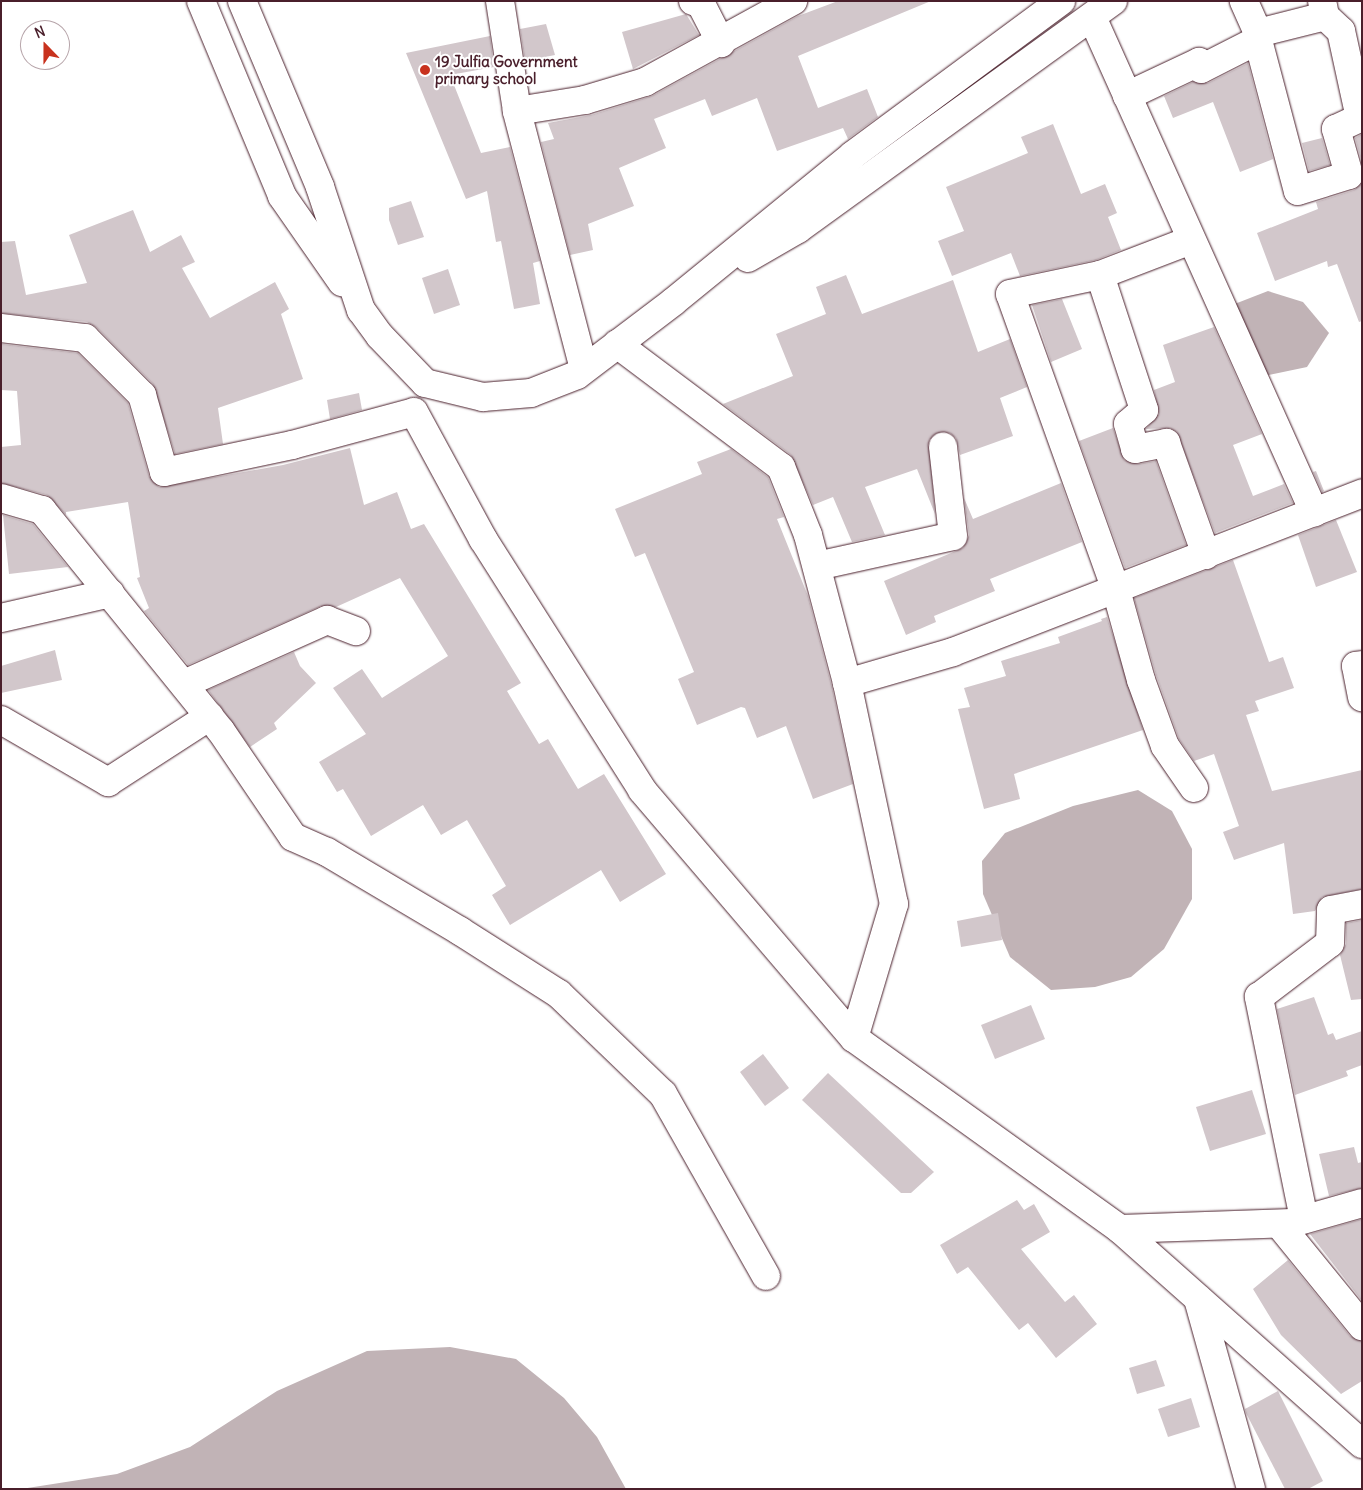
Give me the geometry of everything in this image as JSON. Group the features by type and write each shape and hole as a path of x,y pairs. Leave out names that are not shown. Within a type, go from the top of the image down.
{"street":[{"path":"201,1 282,196 361,310 380,336 425,383 483,397 531,393 584,370 672,302 853,155 1061,1"},
{"path":"242,1 320,187 361,310"},
{"path":"500,1 517,111 584,370"},
{"path":"693,1 701,4 721,43"},
{"path":"517,111 585,100 645,82 793,1"},
{"path":"1127,96 1199,62 1201,69 1258,36 1324,8 1341,31 1353,41 1360,118 1336,129 1355,175 1298,191 1258,36 1244,1"},
{"path":"672,302 798,229 1102,9 1127,96 1314,512"},
{"path":"1191,240 1100,275 1010,294 1116,590 1141,680 1165,746 1194,788"},
{"path":"1100,275 1144,410 1128,424 1135,449 1166,443 1206,555"},
{"path":"1,328 85,338 142,395 164,472 292,445 414,412 483,539 642,790 854,1038 1120,1229 1362,1444"},
{"path":"617,344 781,467 808,535 847,683 894,904 854,1038"},
{"path":"817,566 952,536 943,446"},
{"path":"847,683 953,652 1206,555 1362,492"},
{"path":"1,498 42,510 210,716 293,837 327,852 460,931 558,994 663,1094 766,1276"},
{"path":"1,618 110,593"},
{"path":"184,684 327,620 356,631"},
{"path":"1362,665 1356,666 1362,697"},
{"path":"1,720 108,782 210,716"},
{"path":"1362,904 1331,910 1330,943 1259,997 1292,1222 1362,1326"},
{"path":"1120,1229 1292,1222 1362,1203"},
{"path":"1198,1299 1250,1489"}],"shaded area":[{"path":"1268,291 1303,302 1329,333 1307,367 1264,376 1232,305"},
{"path":"1138,790 1172,811 1192,849 1192,899 1164,949 1131,977 1095,987 1051,990 1010,957 983,894 982,861 1005,833 1073,806"},
{"path":"450,1347 516,1359 564,1398 597,1437 626,1489 21,1489 117,1474 190,1447 277,1391 367,1351"}],"building":[{"path":"838,1 931,1 798,56 818,108 867,89 878,117 848,139 843,128 777,151 757,98 712,116 705,99 654,119 666,148 619,168 634,206 588,224 593,250 570,255 541,142 554,139 548,123 591,115 652,96 798,16"},
{"path":"686,14 699,35 633,69 622,32"},
{"path":"546,24 555,55 525,61 520,29"},
{"path":"490,36 494,67 450,75 481,153 510,147 540,261 533,263 540,304 514,309 501,241 496,242 487,191 466,199 406,53"},
{"path":"1248,63 1273,159 1240,172 1213,102 1173,118 1164,96 1193,82 1208,83"},
{"path":"1053,124 1081,194 1105,184 1117,213 1108,217 1121,250 1096,260 1020,276 1011,253 952,276 938,241 964,231 946,187 1028,153 1021,137"},
{"path":"1362,134 1362,163 1355,138"},
{"path":"1322,138 1330,165 1309,171 1302,143"},
{"path":"1362,183 1362,321 1359,322 1337,264 1328,267 1327,261 1275,281 1257,233 1318,209 1316,202 1354,190"},
{"path":"411,201 424,237 398,245 389,220 389,208"},
{"path":"133,210 150,252 181,235 195,262 182,268 210,318 275,282 289,309 281,314 303,379 218,408 223,444 175,454 153,384 96,327 87,322 1,313 1,242 15,241 26,295 87,283 69,235"},
{"path":"448,269 460,305 434,314 422,278"},
{"path":"846,275 862,314 953,280 978,352 1010,339 1027,387 1000,398 1013,436 960,455 956,438 950,433 941,432 929,440 935,514 917,469 865,487 885,535 852,542 833,497 813,505 791,455 723,404 793,376 776,334 826,314 816,287"},
{"path":"1062,299 1082,349 1051,362 1032,305"},
{"path":"1214,327 1262,434 1233,445 1253,496 1284,484 1293,503 1215,533 1177,432 1170,428 1146,429 1159,414 1154,390 1175,382 1163,345"},
{"path":"1,344 78,353 128,403 149,476 159,487 283,465 350,448 364,505 397,492 411,529 424,524 521,683 507,691 539,744 548,739 578,789 604,774 666,874 620,902 601,870 510,925 492,895 506,886 467,820 441,835 423,805 371,836 343,789 337,792 319,762 366,734 333,688 362,669 382,698 448,656 400,578 336,607 321,606 188,665 144,611 149,608 137,578 140,577 128,502 66,512 66,515 47,495 1,483 1,447 21,445 17,391 1,390"},
{"path":"359,393 362,410 330,419 327,400"},
{"path":"1113,428 1124,460 1138,464 1156,461 1186,545 1125,568 1079,441"},
{"path":"731,449 768,477 784,517 777,519 808,596 832,687 853,784 813,799 786,726 757,738 745,708 741,707 697,725 678,679 694,672 645,553 635,557 615,509 702,474 697,462"},
{"path":"1316,471 1324,491 1322,492 1313,472"},
{"path":"1061,483 1082,542 990,579 995,591 934,616 936,622 906,635 884,581 963,548 969,535 964,498 973,519"},
{"path":"3,515 33,524 68,567 9,574"},
{"path":"1336,520 1357,572 1316,587 1298,535"},
{"path":"1233,560 1269,662 1283,657 1294,688 1255,701 1259,711 1246,715 1272,791 1362,770 1362,889 1322,897 1315,911 1293,914 1284,843 1234,860 1223,832 1239,826 1214,754 1194,761 1179,739 1156,675 1134,598"},
{"path":"1107,617 1143,730 1014,774 1020,799 984,809 958,709 970,707 964,688 1006,676 1001,661 1060,643 1058,637 1102,621 1101,619"},
{"path":"55,650 62,680 1,693 1,666"},
{"path":"294,652 300,666 316,683 274,723 277,729 250,747 208,690"},
{"path":"998,913 1002,940 961,947 957,921"},
{"path":"1362,920 1362,999 1351,1000 1340,955 1346,944 1346,923"},
{"path":"1314,997 1328,1035 1333,1033 1336,1040 1362,1031 1362,1065 1346,1071 1348,1076 1295,1095 1277,1009"},
{"path":"1031,1005 1045,1039 995,1059 981,1025"},
{"path":"763,1054 789,1088 765,1106 740,1072"},
{"path":"828,1073 934,1172 911,1193 901,1193 802,1100"},
{"path":"1252,1090 1266,1134 1210,1151 1196,1107"},
{"path":"1354,1147 1358,1163 1362,1162 1362,1188 1329,1196 1319,1154"},
{"path":"1017,1200 1024,1210 1034,1204 1050,1232 1021,1249 1065,1302 1074,1295 1097,1324 1056,1358 1028,1323 1019,1330 968,1267 957,1274 940,1245"},
{"path":"1362,1219 1362,1301 1310,1234"},
{"path":"1288,1260 1350,1336 1362,1341 1362,1381 1341,1394 1281,1335 1253,1289"},
{"path":"1156,1360 1165,1386 1137,1394 1129,1368"},
{"path":"1278,1391 1323,1481 1308,1489 1285,1489 1246,1413 1245,1409"},
{"path":"1191,1398 1200,1427 1168,1437 1158,1409"}],"place":[{"name":"19 Julfia Government primary school","path":"425,70"}]}
